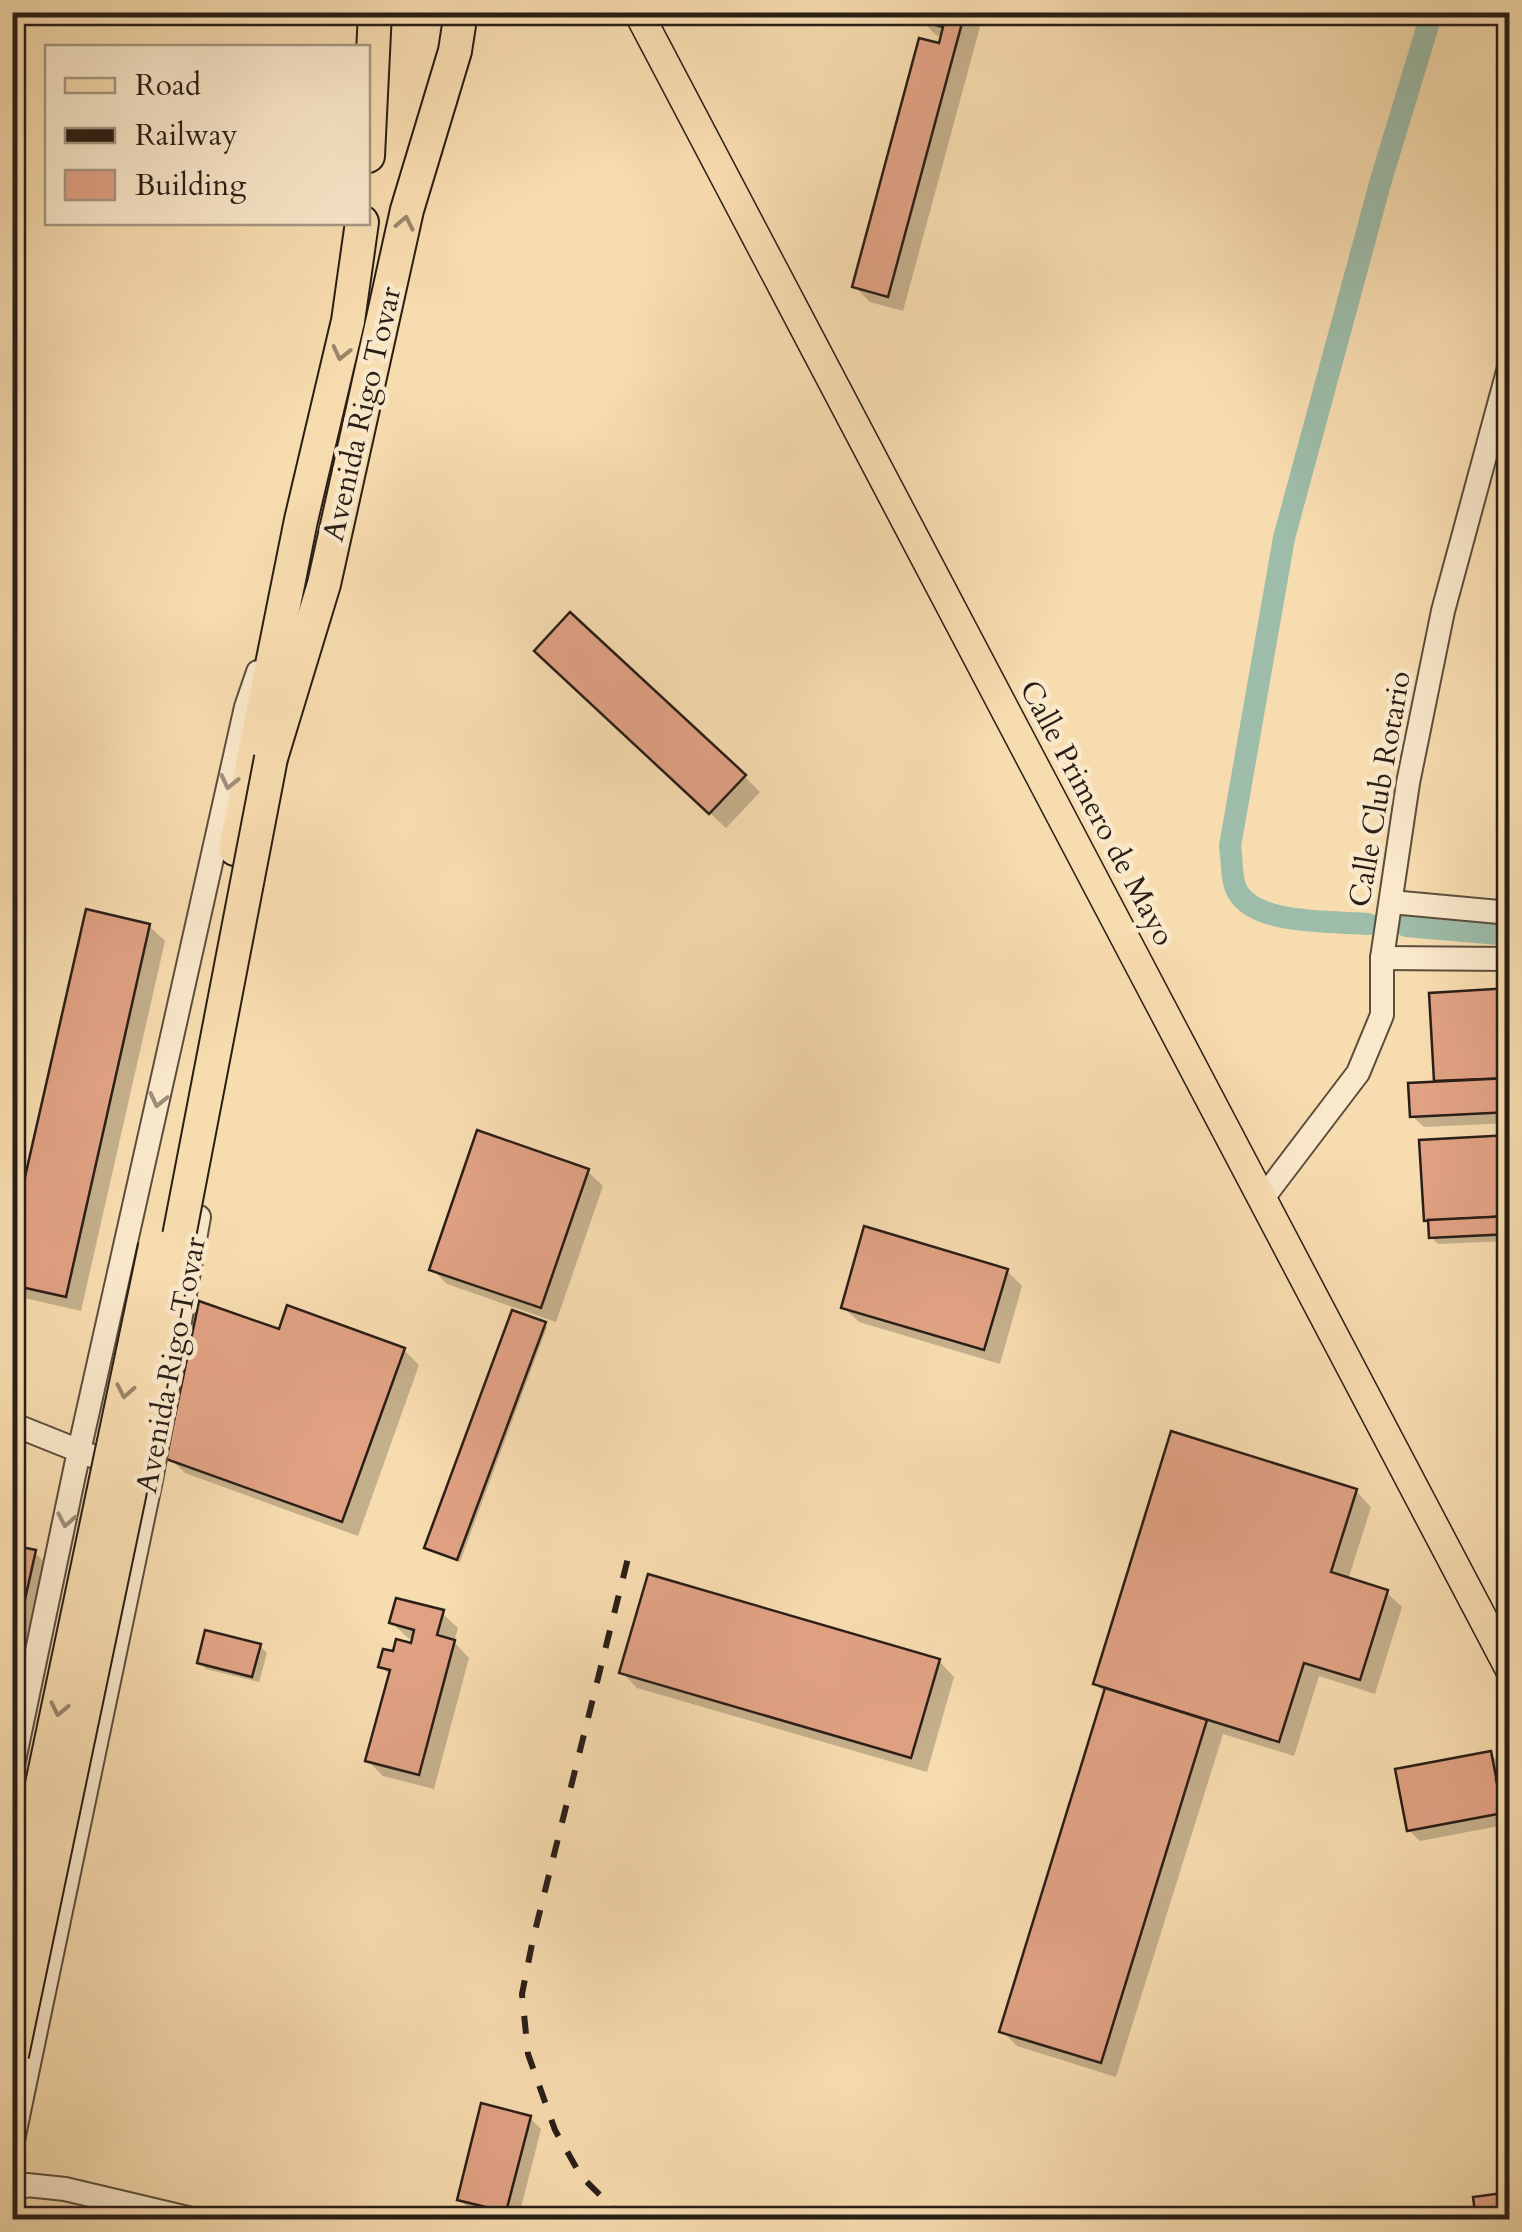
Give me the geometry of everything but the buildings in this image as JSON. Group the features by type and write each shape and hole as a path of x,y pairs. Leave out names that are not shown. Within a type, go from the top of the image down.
{"highway":[{"path":"370,115 375,12"},
{"name":"Avenida Rigo Tovar","path":"12,2054 130,1496 271,758 324,584 407,210 456,51 460,12"},
{"name":"Avenida Rigo Tovar","path":"12,1928 301,520 348,321 362,225"}],"main road":[{"name":"Calle Primero de Mayo","path":"638,12 1262,1198 1505,1649"}],"street":[{"name":"Calle Club Rotario","path":"1262,1198 1358,1073 1382,1016 1382,958 1408,782 1444,611 1510,364"},
{"name":"Avenida Rigo Tovar","path":"12,1770 246,706 301,520"},
{"name":"Avenida Rigo Tovar","path":"12,2145 150,1480 257,906 324,584"},
{"path":"1391,902 1510,913"},
{"path":"1382,958 1510,959"},
{"path":"90,1402 95,1424 102,1433 125,1442 148,1436 163,1409"},
{"path":"12,1424 150,1480"},
{"path":"12,2191 27,2185 65,2189 196,2220"}],"waterway":[{"path":"1368,924 1293,919 1256,908 1243,899 1235,886 1230,846 1284,538 1381,180 1432,12"},
{"path":"1406,926 1510,935"}],"railway":[{"path":"625,2220 581,2176 555,2130 528,2054 522,1994 629,1554"},
{"path":"12,2216 28,2220"}]}
